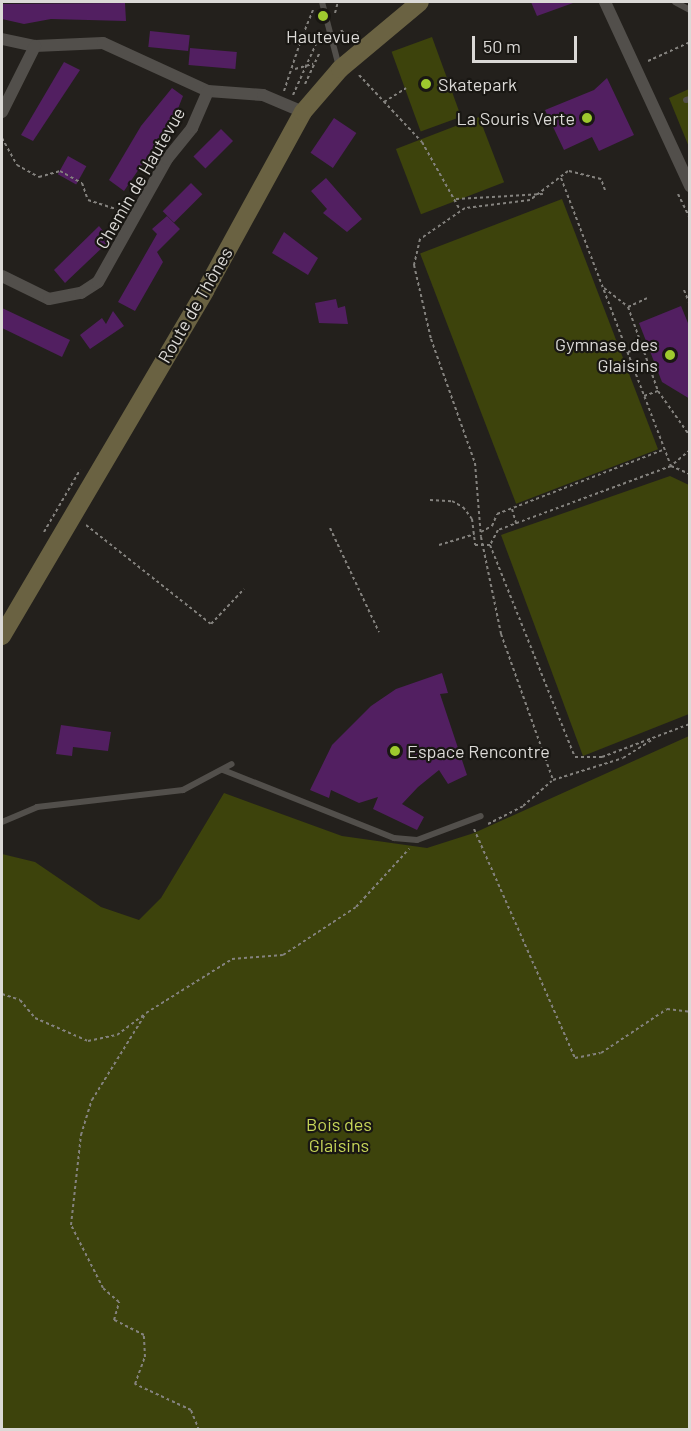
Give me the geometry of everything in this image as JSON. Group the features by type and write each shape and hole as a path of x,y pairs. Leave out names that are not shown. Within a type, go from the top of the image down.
{"main road":[{"name":"Route de Thônes","path":"2,636 72,513 206,291 291,106 340,69 420,2"}],"street":[{"path":"605,2 690,186"},
{"path":"2,39 35,46 102,43 208,91 291,106"},
{"path":"2,112 35,46"},
{"name":"Chemin de Hautevue","path":"2,276 49,299 81,293 106,271 167,159 192,128 208,91"}],"lane":[{"path":"675,2 690,10"},
{"path":"322,4 326,26 340,69"},
{"path":"2,822 37,807 183,790 232,764"},
{"path":"223,770 394,838 417,840 481,816"}],"path":[{"path":"291,106 295,69 306,16 322,4"},
{"path":"291,106 304,66 326,26"},
{"path":"347,36 369,62 358,73 422,142 460,210"},
{"path":"302,37 315,44"},
{"path":"645,63 690,42"},
{"path":"308,92 304,88 320,52"},
{"path":"295,69 314,63"},
{"path":"384,102 406,88"},
{"path":"2,138 17,165 39,177 60,171 82,183 88,200 135,217"},
{"path":"553,780 501,634 482,546 475,463 431,339 414,266 420,239 460,210 546,193 561,178 579,170 600,179 605,190"},
{"path":"561,178 664,450 671,466 690,474"},
{"path":"454,199 546,193"},
{"path":"602,286 628,307 658,391 690,436"},
{"path":"684,290 690,305"},
{"path":"628,307 647,298"},
{"path":"627,352 642,346"},
{"path":"644,396 658,391"},
{"path":"481,532 492,526 497,514 664,450"},
{"path":"690,450 671,466 498,530 490,545 575,757 602,757 690,724"},
{"path":"430,500 452,501 463,507 474,534 475,545 490,545"},
{"path":"512,509 516,523"},
{"path":"72,513 211,624 244,589"},
{"path":"330,528 379,632"},
{"path":"439,545 474,534"},
{"path":"475,831 523,806 553,780 623,758 652,740"},
{"path":"470,821 575,1058 601,1053 667,1009 690,1012"},
{"path":"2,994 20,1000 35,1018 88,1041 117,1035 146,1013 232,959 283,955 356,907 417,840"},
{"path":"146,1013 92,1100 81,1135 71,1225 103,1288 119,1302 114,1320 144,1335 145,1357 135,1384 191,1410 199,1430"}],"green space":[{"name":"Skatepark","path":"432,37 461,117 421,132 392,52"},
{"path":"689,89 689,147 669,98"},
{"path":"479,117 504,182 421,214 396,149"},
{"path":"562,199 658,449 516,504 420,253"},
{"path":"670,476 689,485 689,714 583,756 501,535"},
{"name":"Bois des Glaisins","path":"689,736 689,1429 2,1429 2,854 35,862 101,907 139,920 161,898 224,793 342,836 427,848 474,833"}],"building":[{"path":"531,2 573,2 573,3 537,16"},
{"path":"125,3 126,21 51,19 24,24 2,19 2,4"},
{"path":"150,31 190,35 188,51 148,47"},
{"path":"190,48 237,52 235,69 189,65"},
{"path":"64,62 80,70 33,141 21,135"},
{"name":"La Souris Verte","path":"607,78 634,135 599,151 592,137 564,150 545,110 594,90"},
{"path":"172,88 183,96 175,116 124,191 109,180 141,126"},
{"path":"334,118 356,133 333,168 311,153"},
{"path":"221,129 233,141 205,169 193,157"},
{"path":"68,156 86,166 76,185 58,174"},
{"path":"326,178 362,219 347,232 323,213 327,209 311,191"},
{"path":"191,183 202,194 174,223 163,211"},
{"path":"167,216 180,229 157,252 163,262 135,311 118,302 157,234 152,229"},
{"path":"99,226 108,237 106,244 65,283 54,270"},
{"path":"284,232 318,258 308,275 272,253"},
{"path":"336,299 338,308 345,306 348,324 319,323 315,303"},
{"name":"Gymnase des Glaisins","path":"681,306 690,328 690,399 662,382 639,323"},
{"path":"2,308 70,340 62,357 2,328"},
{"path":"113,311 124,326 90,349 80,335 102,318 106,324"},
{"name":"Espace Rencontre","path":"442,673 448,693 440,694 467,775 448,784 439,770 402,804 424,817 417,830 373,809 378,797 359,803 331,790 329,798 310,790 332,745 371,706 396,689"},
{"path":"61,725 111,732 108,751 73,747 72,756 56,754"}],"place":[{"name":"Hautevue","path":"323,16"},
{"name":"Skatepark","path":"426,84"},
{"name":"La Souris Verte","path":"587,118"},
{"name":"Gymnase des Glaisins","path":"670,355"},
{"name":"Espace Rencontre","path":"395,751"}]}
